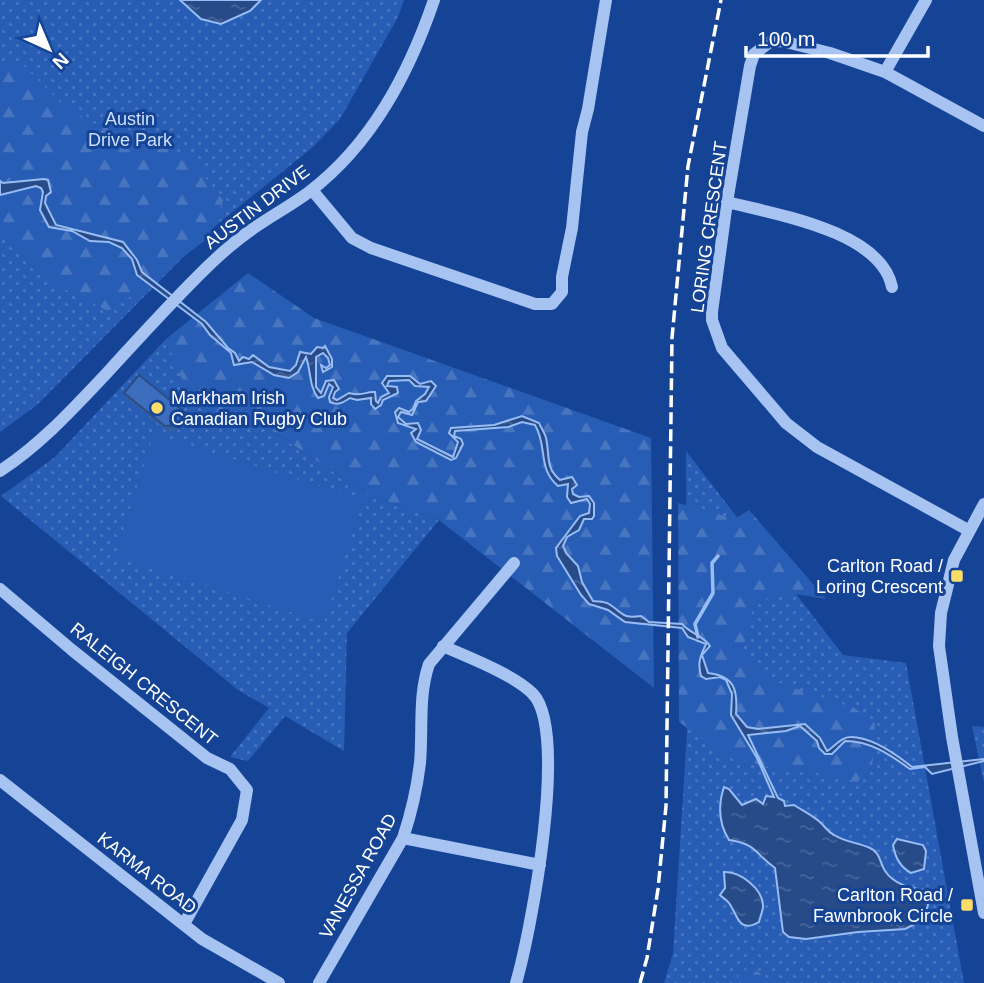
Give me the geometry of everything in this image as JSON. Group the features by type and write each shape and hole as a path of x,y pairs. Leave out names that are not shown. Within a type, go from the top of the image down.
{"street":[{"name":"AUSTIN DRIVE","path":"0,471 21,458 54,429 174,301 230,246 312,190 347,158 378,119 399,85 424,32 434,0"},
{"path":"312,190 352,238 371,248 535,304 552,304 562,292 582,132 606,0"},
{"path":"885,72 926,0"},
{"name":"LORING CRESCENT","path":"968,530 803,437 786,423 722,348 712,320 712,312 750,66 754,54 762,47 770,42 782,41 830,53 885,72 984,126"},
{"path":"727,202 816,226 854,243 872,254 883,266 890,276 892,287"},
{"path":"984,504 954,560 941,613 941,659 984,913"},
{"name":"VANESSA ROAD","path":"319,983 403,838 411,815 419,765 423,682 429,664 514,563"},
{"name":"RALEIGH CRESCENT","path":"0,589 207,758 230,769 247,790 242,820 184,924"},
{"path":"443,646 512,679 532,693 541,705 547,733 546,810 533,919 516,983"},
{"name":"KARMA ROAD","path":"0,780 202,939 279,983"},
{"path":"403,838 540,865"}],"green space":[{"name":"Austin Drive Park","path":"0,0 404,0 398,17 340,119 313,147 209,231 37,405 0,432"},
{"path":"0,63 24,66 63,105 92,123 143,133 191,159 223,200 211,236 110,312 64,289 0,228"},
{"path":"248,273 314,318 651,438 654,688 439,520 367,494 245,413 224,419 203,411 194,401 180,375 166,339"},
{"path":"166,339 195,404 221,419 245,413 367,494 439,520 347,633 344,751 285,716 248,761 230,757 269,708 238,690 1,496 55,457"},
{"path":"154,434 363,500 324,623 115,556"},
{"path":"686,451 843,655 906,663 964,983 664,983 673,953 687,733"},
{"path":"678,503 735,519 749,510 826,599 783,592 754,605 743,648 777,682 854,708 875,723 872,769 857,782 764,766 726,755 679,722"},
{"path":"972,726 984,727 984,783"},
{"path":"749,966 775,983 732,983"}],"water":[{"path":"180,0 261,0 250,11 221,24 201,19"},
{"path":"48,180 51,192 46,196 45,203 56,225 123,242 137,260 142,272 206,322 235,353 239,361 243,357 249,359 253,355 269,367 290,371 296,365 300,352 311,354 317,347 325,346 332,359 332,367 323,372 321,365 326,368 330,365 328,358 323,353 316,357 316,387 321,393 326,381 334,380 339,389 333,398 337,400 349,393 375,392 378,403 381,397 389,393 382,383 387,376 410,376 420,384 431,381 436,386 426,401 418,402 412,415 401,412 398,417 406,424 418,423 421,430 417,439 453,457 458,442 449,433 451,428 494,425 522,416 539,423 545,436 552,471 560,480 572,477 577,485 572,489 573,494 579,497 589,496 594,503 592,519 584,519 579,530 567,537 563,546 578,566 582,582 593,601 607,603 623,614 630,617 641,616 649,622 682,624 704,640 710,646 702,655 708,673 724,677 732,685 736,697 736,714 747,727 758,729 805,724 820,738 827,751 844,739 859,738 883,748 912,767 984,759 932,774 925,767 910,769 879,749 863,743 845,741 832,754 825,754 817,741 800,726 786,731 748,735 778,798 784,801 785,806 794,805 816,818 832,834 873,850 893,879 907,887 924,890 928,905 923,920 905,929 806,939 789,937 783,932 775,868 751,847 729,840 721,821 720,807 724,787 729,789 742,805 756,799 763,804 766,796 774,797 757,758 731,715 732,694 726,680 720,677 706,679 701,676 701,655 706,644 688,637 682,628 625,622 608,610 589,604 581,595 557,556 556,548 580,516 589,513 590,504 587,499 571,503 567,497 568,484 558,486 547,472 535,425 522,422 508,427 455,431 454,436 461,439 463,444 456,458 451,460 416,442 411,433 416,429 398,423 395,412 399,408 409,412 429,387 415,386 409,380 389,381 387,386 397,387 398,393 383,400 375,409 371,398 350,398 338,404 330,402 333,387 329,384 324,396 318,398 306,357 298,372 289,378 274,375 252,362 234,365 231,353 210,335 202,324 137,275 132,259 122,248 109,242 90,241 72,231 49,227 40,210 43,192 41,188 36,186 0,195 0,181 3,183"},
{"path":"897,839 923,845 926,851 924,869 911,873 901,865 893,845"},
{"path":"724,872 737,874 750,882 759,893 763,906 759,922 747,926 740,922 729,903 720,895 725,888"}],"building":[{"name":"Markham Irish Canadian Rugby Club","path":"139,375 187,414 177,425 165,426 124,393"}],"waterway":[{"path":"698,637 695,624 713,593 712,563 718,556"}],"railway":[{"path":"640,983 647,958 658,889 666,806 672,338 688,166 721,0"}],"place":[{"name":"Markham Irish Canadian Rugby Club","path":"157,408"},
{"name":"Carlton Road / Loring Crescent","path":"957,576"},
{"name":"Carlton Road / Fawnbrook Circle","path":"967,905"}]}
